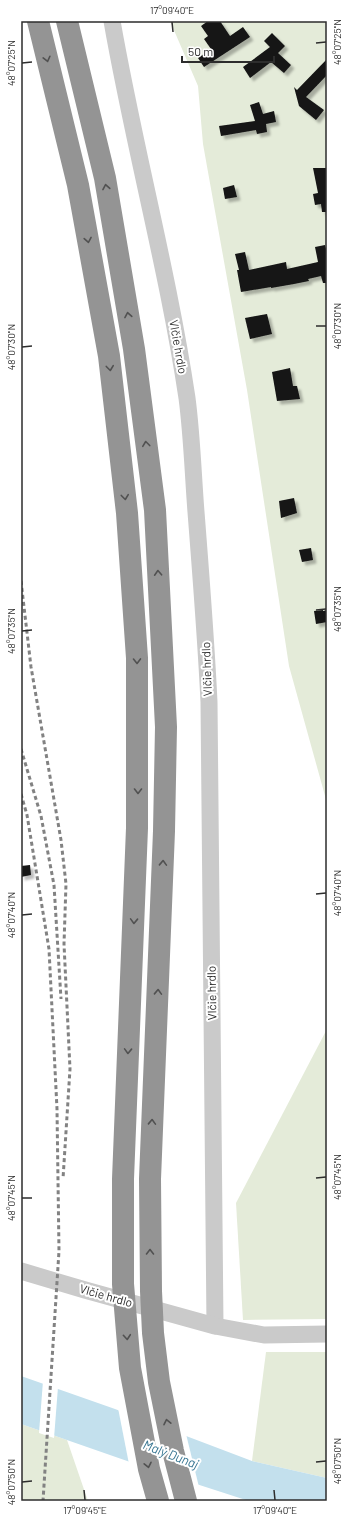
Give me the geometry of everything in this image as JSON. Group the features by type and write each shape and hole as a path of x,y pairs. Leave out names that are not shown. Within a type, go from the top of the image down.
{"highway":[{"path":"38,21 78,185 109,356 127,513 135,622 138,727 137,828 123,1179 123,1284 130,1368 149,1470 158,1501"},
{"path":"67,21 105,178 134,349 155,510 166,727 164,831 150,1179 151,1291 153,1333 159,1382 173,1451 186,1501"}],"street":[{"name":"Vlčie hrdlo","path":"112,21 121,72 160,248 187,399 206,636 210,766 215,1326"},
{"name":"Vlčie hrdlo","path":"21,1271 215,1326 264,1335 327,1334"}],"green space":[{"path":"170,21 327,21 327,803 289,666 247,390 203,144 198,86"},
{"path":"327,1029 327,1319 243,1320 236,1203"},
{"path":"266,1352 327,1352 327,1478 252,1461"},
{"path":"21,1424 67,1440 88,1501 21,1501"}],"water":[{"name":"Malý Dunaj","path":"21,1376 115,1409 252,1461 327,1478 327,1501 249,1501 153,1470 21,1424"}],"pier":[{"path":"43,1381 58,1387 54,1438 39,1433"},
{"path":"118,1408 186,1434 199,1487 129,1464"}],"building":[{"path":"208,21 220,21 230,36 243,27 250,37 204,67 198,58 211,49 204,39 208,36 201,26"},
{"path":"272,33 285,46 278,53 291,65 284,73 271,62 250,78 243,67 270,47 264,41"},
{"path":"327,59 327,75 306,97 324,110 316,120 299,106 294,87 297,90"},
{"path":"259,102 263,114 274,111 276,122 266,124 267,132 257,134 256,130 221,136 219,126 255,121 250,105"},
{"path":"313,168 327,168 327,212 322,212 321,204 315,205 313,194 318,193"},
{"path":"234,185 237,197 225,199 223,188"},
{"path":"325,245 327,253 327,283 323,283 321,276 308,279 309,281 294,284 241,292 237,270 239,270 235,254 245,252 249,270 286,262 287,269 318,262 315,247"},
{"path":"267,314 272,334 250,339 245,318"},
{"path":"290,368 293,386 297,386 300,399 277,401 272,372"},
{"path":"294,498 297,513 281,518 279,501"},
{"path":"311,548 313,560 302,562 299,550"},
{"path":"327,610 327,622 316,624 314,611"},
{"path":"30,865 31,875 21,877 21,866"}],"railway":[{"path":"21,581 31,667 61,840 66,884 64,944 70,1069 63,1179"},
{"path":"21,749 41,816 54,885 61,999"},
{"path":"21,794 27,815 49,949 57,1109 59,1251 43,1501"}]}
